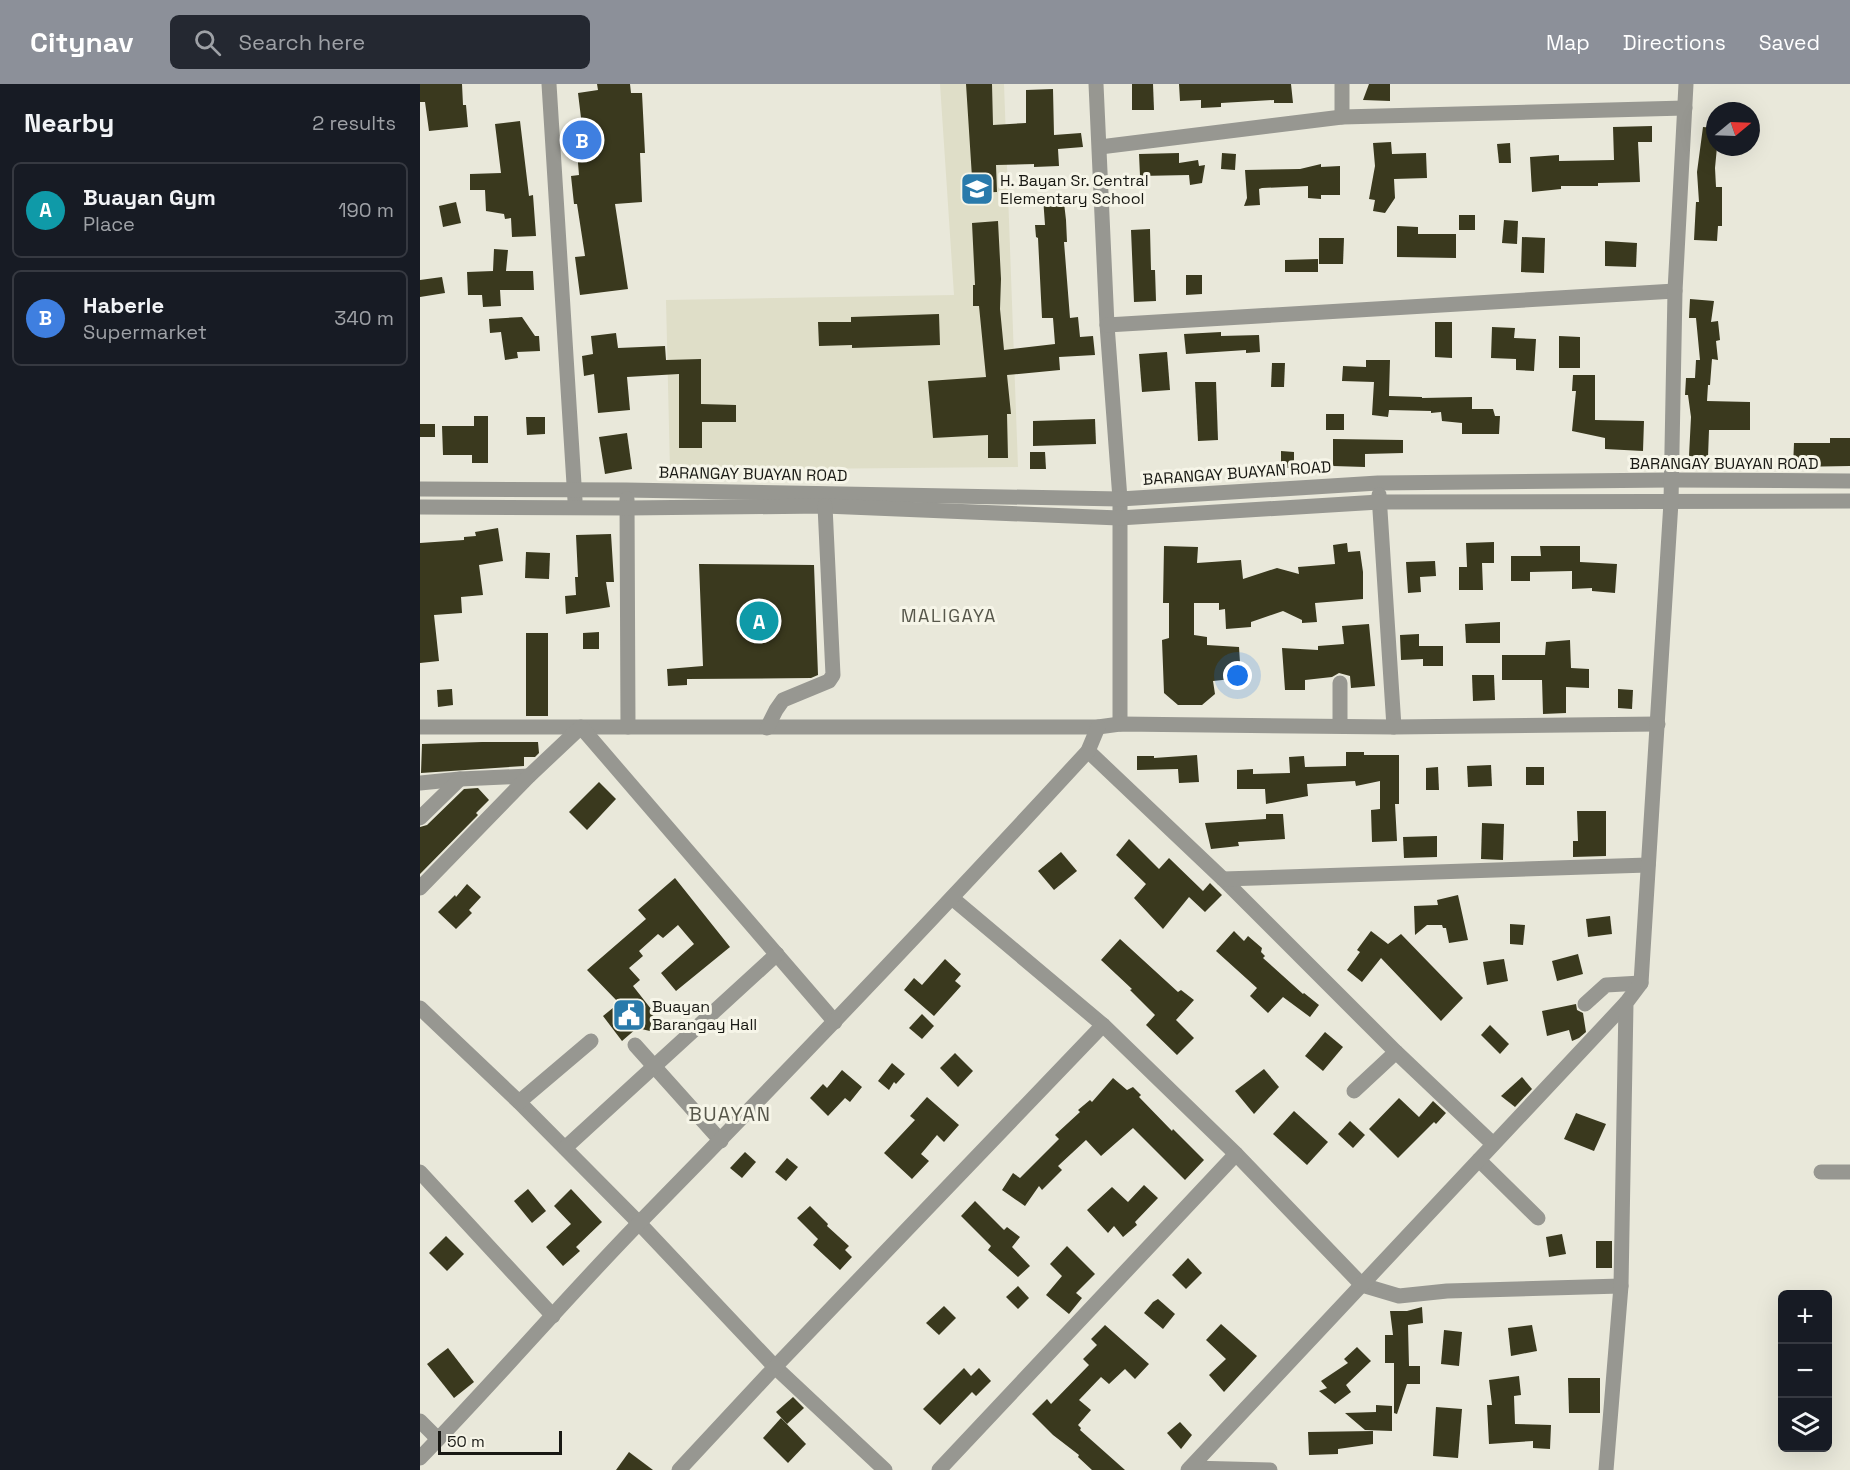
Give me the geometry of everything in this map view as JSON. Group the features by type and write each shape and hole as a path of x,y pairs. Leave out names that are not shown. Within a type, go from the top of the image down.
{"street":[{"path":"549,84 575,508"},
{"path":"1096,84 1107,325 1120,499 1120,724"},
{"path":"1342,84 1342,117"},
{"path":"1189,1469 1626,1002 1641,983 1671,502 1675,291 1686,84"},
{"path":"1100,147 1342,117 1685,108"},
{"path":"1107,325 1675,291"},
{"name":"BARANGAY BUAYAN ROAD","path":"420,489 626,490 1120,499 1378,483 1850,481"},
{"path":"1378,483 1395,727"},
{"path":"626,490 628,727"},
{"path":"1225,492 1227,511"},
{"path":"420,507 825,506 1119,518 1378,502 1850,501"},
{"path":"767,728 783,700 829,681 833,675 825,506"},
{"path":"1340,683 1340,725"},
{"path":"420,727 1098,727 1120,724 1395,727 1658,724"},
{"path":"420,888 529,776 581,727"},
{"path":"581,727 835,1022"},
{"path":"420,1458 639,1223 721,1141 952,898 1088,751 1098,727"},
{"path":"1088,751 1223,879 1396,1052 1493,1144"},
{"path":"420,783 529,776"},
{"path":"420,818 460,779"},
{"path":"1223,879 1648,865"},
{"path":"952,898 1103,1025 1236,1154 1362,1285 1399,1296 1447,1291 1621,1286"},
{"path":"565,1148 777,954"},
{"path":"1585,1004 1606,985 1641,983"},
{"path":"1606,1470 1621,1286 1626,1002"},
{"path":"420,1008 565,1148 775,1367 885,1470"},
{"path":"679,1470 1103,1025"},
{"path":"519,1102 591,1041"},
{"path":"635,1045 721,1141"},
{"path":"1354,1091 1396,1052"},
{"path":"939,1470 1236,1154"},
{"path":"1479,1160 1538,1218"},
{"path":"420,1172 553,1316"},
{"path":"1821,1172 1850,1172"},
{"path":"420,1421 438,1439"},
{"path":"1189,1469 1270,1470"}],"shaded area":[{"name":"H. Bayan Sr. Central Elementary School","path":"940,84 1004,84 1018,467 670,470 666,300 954,295"}],"building":[{"path":"420,84 462,84 463,105 466,105 468,127 429,131 425,102 420,102"},
{"path":"597,84 630,84 631,93 642,93 645,153 640,153 642,202 615,204 628,289 580,295 575,257 585,256 577,204 574,204 571,176 579,175 575,127 582,126 578,93 598,90"},
{"path":"966,84 992,84 993,125 1026,123 1026,90 1053,89 1054,135 1081,133 1083,147 1058,149 1059,166 996,165 997,192 973,193"},
{"path":"1132,84 1153,84 1154,110 1132,110"},
{"path":"1179,84 1291,84 1293,103 1274,103 1274,100 1221,103 1221,107 1201,108 1201,100 1180,101"},
{"path":"1369,84 1390,84 1390,101 1363,100"},
{"path":"520,121 529,196 533,195 536,236 512,237 511,218 505,219 504,214 486,211 485,190 470,190 470,174 501,173 495,124"},
{"path":"1652,126 1652,142 1638,142 1640,182 1598,183 1598,186 1561,186 1561,189 1532,192 1530,157 1559,155 1559,161 1614,160 1613,127"},
{"path":"1703,127 1706,127 1706,156 1716,156 1716,187 1722,187 1722,226 1718,226 1717,241 1694,240 1696,202 1699,202 1697,172"},
{"path":"1391,142 1392,154 1426,153 1427,178 1394,179 1395,198 1385,213 1373,211 1375,200 1369,199 1375,166 1373,143"},
{"path":"1510,143 1511,163 1499,163 1497,144"},
{"path":"1179,153 1179,163 1198,160 1199,166 1205,165 1202,183 1190,185 1189,175 1140,176 1139,154"},
{"path":"1222,153 1236,154 1235,170 1221,169"},
{"path":"1321,164 1321,167 1340,166 1340,195 1321,195 1321,199 1308,198 1308,186 1262,188 1259,189 1260,205 1244,206 1247,198 1245,170 1300,169"},
{"path":"1063,194 1070,318 1078,317 1080,337 1093,336 1095,355 1059,357 1060,370 1007,375 1011,414 1007,414 1008,458 988,458 988,435 933,438 928,381 986,377 979,306 973,306 973,285 975,285 972,223 998,221 1000,309 1004,350 1055,344 1053,318 1042,318 1038,238 1035,225 1045,225 1043,197"},
{"path":"456,202 461,223 443,227 439,206"},
{"path":"1459,215 1475,215 1475,230 1459,230"},
{"path":"1504,220 1518,221 1517,244 1502,243"},
{"path":"1397,226 1418,227 1418,234 1456,234 1456,258 1397,257"},
{"path":"1150,229 1151,270 1155,270 1156,301 1134,302 1131,230"},
{"path":"1522,237 1545,238 1544,273 1521,272"},
{"path":"1319,238 1344,238 1343,264 1319,264"},
{"path":"1605,241 1637,243 1636,267 1605,266"},
{"path":"494,249 508,250 506,271 533,271 534,290 500,290 501,306 483,307 482,295 468,295 467,272 493,271"},
{"path":"1318,259 1318,272 1285,272 1285,260"},
{"path":"1186,275 1202,275 1202,294 1186,295"},
{"path":"442,277 445,293 420,297 420,280"},
{"path":"1690,299 1714,301 1711,322 1718,321 1720,340 1716,341 1718,360 1712,359 1707,401 1750,402 1750,430 1709,430 1708,457 1689,456 1691,417 1688,395 1685,395 1686,378 1695,378 1696,360 1700,360 1696,318 1689,318"},
{"path":"939,314 940,345 852,348 852,345 819,346 818,322 851,322 851,317"},
{"path":"522,317 535,336 539,336 540,351 517,352 518,358 505,360 501,332 490,333 489,319"},
{"path":"1435,322 1452,322 1452,358 1435,357"},
{"path":"1492,327 1515,328 1514,338 1536,339 1534,371 1516,370 1516,359 1491,358"},
{"path":"1221,332 1221,336 1259,335 1260,352 1246,353 1246,350 1186,354 1184,334"},
{"path":"616,333 618,348 665,346 666,360 701,359 701,404 736,405 736,422 702,422 702,448 679,448 679,374 627,377 630,410 598,413 594,374 584,376 582,356 593,354 591,336"},
{"path":"1559,336 1580,337 1580,368 1559,368"},
{"path":"1167,352 1170,390 1142,392 1139,354"},
{"path":"1366,360 1390,360 1389,396 1472,397 1472,409 1493,409 1495,416 1500,416 1499,434 1462,434 1462,423 1442,421 1441,412 1389,410 1388,417 1372,415 1374,382 1342,381 1343,366 1366,367"},
{"path":"1272,363 1285,363 1284,387 1271,387"},
{"path":"1573,375 1595,375 1595,420 1644,421 1643,451 1605,449 1605,438 1572,431 1576,391 1572,391"},
{"path":"1195,382 1216,382 1218,440 1198,441"},
{"path":"1326,414 1344,414 1344,430 1326,430"},
{"path":"474,416 488,416 488,463 472,463 472,455 443,455 442,426 474,426"},
{"path":"526,417 545,417 545,434 527,435"},
{"path":"1095,419 1096,444 1033,446 1033,421"},
{"path":"420,424 435,424 435,437 420,437"},
{"path":"627,433 632,469 605,474 599,437"},
{"path":"1830,438 1850,438 1850,466 1793,467 1794,443 1830,443"},
{"path":"1333,439 1403,440 1403,453 1365,454 1365,467 1333,466"},
{"path":"1281,451 1294,452 1294,468 1281,468"},
{"path":"1030,452 1045,452 1046,469 1030,469"},
{"path":"498,528 503,561 479,565 483,595 461,597 462,613 434,615 439,661 420,663 420,543 464,540 464,537 476,536 475,532"},
{"path":"611,534 614,582 606,582 610,607 566,614 565,596 576,595 575,577 578,577 576,535"},
{"path":"1494,542 1494,563 1482,563 1483,590 1459,590 1459,567 1467,567 1466,543"},
{"path":"1347,543 1348,552 1360,551 1363,599 1315,603 1317,622 1302,623 1302,620 1283,611 1251,622 1251,627 1226,629 1225,609 1219,610 1219,603 1194,603 1194,635 1207,637 1207,645 1239,647 1241,678 1213,681 1215,694 1202,705 1178,705 1164,693 1162,640 1169,638 1169,603 1163,603 1164,546 1198,547 1197,563 1241,560 1243,579 1277,568 1299,574 1298,567 1335,564 1333,545"},
{"path":"1540,546 1580,546 1580,562 1617,564 1615,593 1592,591 1592,588 1572,589 1572,571 1530,572 1530,581 1511,581 1511,556 1541,556"},
{"path":"526,552 550,553 549,579 525,578"},
{"path":"1435,561 1436,576 1420,577 1421,592 1408,593 1406,562"},
{"path":"699,564 814,565 818,675 811,678 687,679 687,685 668,686 667,669 703,666"},
{"path":"1500,622 1500,643 1466,643 1465,624"},
{"path":"1369,624 1375,686 1351,688 1350,676 1339,673 1332,677 1305,680 1305,690 1285,690 1282,648 1318,650 1318,646 1344,644 1342,626"},
{"path":"599,632 599,649 583,649 583,633"},
{"path":"526,633 548,633 548,716 526,716"},
{"path":"1419,634 1419,646 1443,646 1443,666 1423,666 1423,659 1401,660 1400,635"},
{"path":"1570,640 1571,668 1589,669 1589,688 1566,687 1566,713 1543,714 1542,680 1502,680 1502,655 1545,655 1546,642"},
{"path":"1472,675 1494,675 1495,700 1473,701"},
{"path":"452,689 453,705 438,707 437,690"},
{"path":"1618,689 1633,690 1632,709 1618,708"},
{"path":"538,742 539,753 535,757 524,757 524,766 421,773 422,744"},
{"path":"1346,752 1364,752 1364,755 1399,755 1399,804 1395,804 1397,841 1372,842 1371,810 1380,809 1380,781 1356,786 1355,781 1307,784 1308,796 1266,804 1265,789 1237,789 1237,770 1253,769 1253,774 1290,773 1289,757 1304,756 1305,767 1346,766"},
{"path":"1197,755 1199,782 1179,783 1178,769 1137,770 1137,756 1154,756 1154,758"},
{"path":"1491,765 1492,786 1468,787 1467,766"},
{"path":"1438,767 1439,790 1426,790 1426,768"},
{"path":"1526,767 1544,767 1544,785 1526,785"},
{"path":"599,782 616,799 587,830 569,812"},
{"path":"478,788 489,800 476,813 478,815 420,874 420,827 427,825 464,789"},
{"path":"1577,811 1606,811 1606,856 1573,857 1573,841 1578,841"},
{"path":"1266,814 1283,814 1285,839 1238,842 1239,846 1211,849 1205,823 1266,819"},
{"path":"1482,823 1504,824 1503,860 1481,859"},
{"path":"1437,836 1437,857 1404,858 1403,837"},
{"path":"1129,839 1159,869 1169,858 1203,891 1210,883 1222,895 1205,912 1189,897 1163,929 1134,898 1146,884 1116,855"},
{"path":"1061,852 1077,871 1054,890 1038,871"},
{"path":"675,878 730,947 676,991 661,973 694,944 678,925 663,938 658,934 639,951 643,956 629,968 640,980 633,986 655,1014 652,1016 650,1031 637,1028 622,1041 603,1016 619,1003 587,970 646,919 638,910"},
{"path":"467,884 481,897 469,910 472,913 456,929 438,912"},
{"path":"1458,895 1468,940 1449,943 1446,928 1442,925 1427,925 1415,935 1414,906 1438,905 1437,900"},
{"path":"1610,916 1612,934 1588,937 1586,919"},
{"path":"1510,924 1525,925 1523,945 1510,944"},
{"path":"1234,931 1244,941 1248,936 1262,948 1261,952 1265,956 1263,958 1303,994 1319,1005 1310,1017 1283,997 1268,1013 1250,996 1257,988 1216,951"},
{"path":"1371,931 1388,944 1401,934 1463,998 1441,1021 1381,958 1362,982 1347,970 1360,952 1357,950"},
{"path":"1120,939 1178,992 1181,990 1194,1000 1176,1020 1194,1038 1177,1055 1146,1025 1155,1015 1130,990 1132,989 1101,960"},
{"path":"1578,954 1583,974 1557,981 1552,961"},
{"path":"945,959 961,974 955,981 961,986 934,1016 904,990 914,978 922,985"},
{"path":"1504,959 1508,981 1487,985 1483,962"},
{"path":"1576,1004 1577,1010 1583,1013 1586,1032 1572,1041 1569,1030 1547,1036 1542,1011"},
{"path":"922,1014 934,1026 922,1039 909,1028"},
{"path":"1490,1025 1509,1044 1500,1054 1481,1035"},
{"path":"1325,1032 1343,1047 1323,1071 1305,1056"},
{"path":"955,1053 973,1071 958,1087 940,1068"},
{"path":"892,1063 905,1074 896,1084 894,1082 889,1090 878,1081"},
{"path":"1264,1069 1279,1087 1254,1114 1235,1091"},
{"path":"842,1070 862,1087 850,1102 845,1098 828,1116 810,1098 823,1084 827,1088"},
{"path":"1522,1077 1532,1089 1515,1107 1501,1096"},
{"path":"1113,1078 1127,1090 1133,1087 1141,1095 1139,1097 1172,1131 1173,1129 1204,1160 1185,1180 1133,1128 1101,1156 1086,1140 1058,1166 1062,1170 1042,1190 1039,1186 1025,1206 1002,1190 1013,1173 1020,1178 1059,1139 1055,1135 1080,1112 1078,1110 1090,1100 1092,1102"},
{"path":"927,1097 959,1125 944,1142 937,1135 921,1154 929,1161 912,1179 884,1153 915,1120 910,1116"},
{"path":"1399,1098 1419,1117 1433,1101 1446,1113 1398,1158 1369,1129"},
{"path":"1294,1111 1328,1142 1307,1165 1273,1134"},
{"path":"1576,1113 1606,1124 1594,1151 1564,1139"},
{"path":"1350,1121 1365,1135 1353,1148 1338,1134"},
{"path":"745,1152 756,1162 742,1178 730,1168"},
{"path":"787,1158 798,1167 786,1181 775,1172"},
{"path":"1144,1185 1158,1198 1135,1222 1137,1225 1123,1237 1114,1226 1108,1233 1087,1210 1112,1187 1128,1202"},
{"path":"528,1189 546,1211 532,1223 514,1201"},
{"path":"571,1189 602,1222 576,1247 580,1251 563,1266 546,1247 571,1224 554,1206"},
{"path":"975,1201 1004,1230 1007,1227 1020,1237 1012,1247 1030,1266 1018,1277 988,1250 991,1246 961,1216"},
{"path":"810,1206 849,1246 845,1250 852,1257 840,1270 813,1245 818,1239 797,1218"},
{"path":"1562,1234 1566,1254 1549,1257 1546,1237"},
{"path":"446,1236 464,1254 447,1271 429,1253"},
{"path":"1596,1241 1612,1241 1612,1268 1596,1268"},
{"path":"1067,1246 1095,1274 1076,1293 1082,1298 1069,1314 1046,1295 1062,1276 1050,1264"},
{"path":"1188,1258 1202,1273 1186,1289 1172,1275"},
{"path":"1018,1286 1029,1298 1018,1309 1006,1297"},
{"path":"1158,1299 1175,1314 1163,1329 1144,1313"},
{"path":"944,1306 956,1318 939,1335 926,1323"},
{"path":"1422,1307 1423,1323 1408,1325 1409,1366 1420,1366 1420,1384 1407,1384 1397,1414 1394,1413 1394,1363 1385,1363 1385,1335 1393,1335 1390,1311 1407,1311"},
{"path":"1221,1324 1257,1356 1224,1392 1209,1375 1226,1359 1206,1340"},
{"path":"1105,1325 1149,1364 1135,1379 1125,1369 1109,1384 1101,1377 1079,1400 1091,1410 1078,1425 1080,1430 1125,1470 1092,1470 1078,1457 1079,1455 1053,1435 1032,1414 1047,1399 1051,1404 1089,1365 1083,1359 1097,1345 1091,1339"},
{"path":"1532,1325 1537,1351 1511,1356 1508,1328"},
{"path":"1444,1330 1462,1332 1459,1366 1441,1364"},
{"path":"1357,1347 1371,1361 1346,1385 1351,1392 1335,1404 1319,1391 1327,1388 1321,1381 1348,1363 1344,1359"},
{"path":"448,1348 474,1382 454,1398 427,1364"},
{"path":"964,1368 971,1376 979,1368 991,1381 976,1396 972,1392 940,1425 923,1409"},
{"path":"1519,1376 1521,1395 1514,1396 1515,1424 1551,1425 1550,1449 1533,1448 1533,1441 1489,1444 1487,1405 1492,1405 1489,1380"},
{"path":"1568,1378 1600,1378 1600,1413 1569,1413"},
{"path":"793,1397 804,1408 787,1424 776,1412"},
{"path":"1376,1405 1392,1406 1392,1431 1365,1430 1345,1413 1376,1412"},
{"path":"1436,1407 1462,1409 1458,1458 1433,1456"},
{"path":"781,1418 806,1444 788,1463 763,1438"},
{"path":"1180,1422 1192,1435 1181,1449 1167,1433"},
{"path":"1373,1431 1373,1444 1338,1449 1338,1454 1309,1455 1308,1432"},
{"path":"629,1452 653,1470 616,1470"}],"place":[{"name":"Haberle","path":"582,140"},
{"name":"H. Bayan Sr. Central Elementary School","path":"977,189"},
{"name":"Buayan Gym","path":"759,621"},
{"name":"Buayan Barangay Hall","path":"629,1015"}],"district":[{"name":"MALIGAYA","path":"949,615"},
{"name":"BUAYAN","path":"730,1114"}]}
